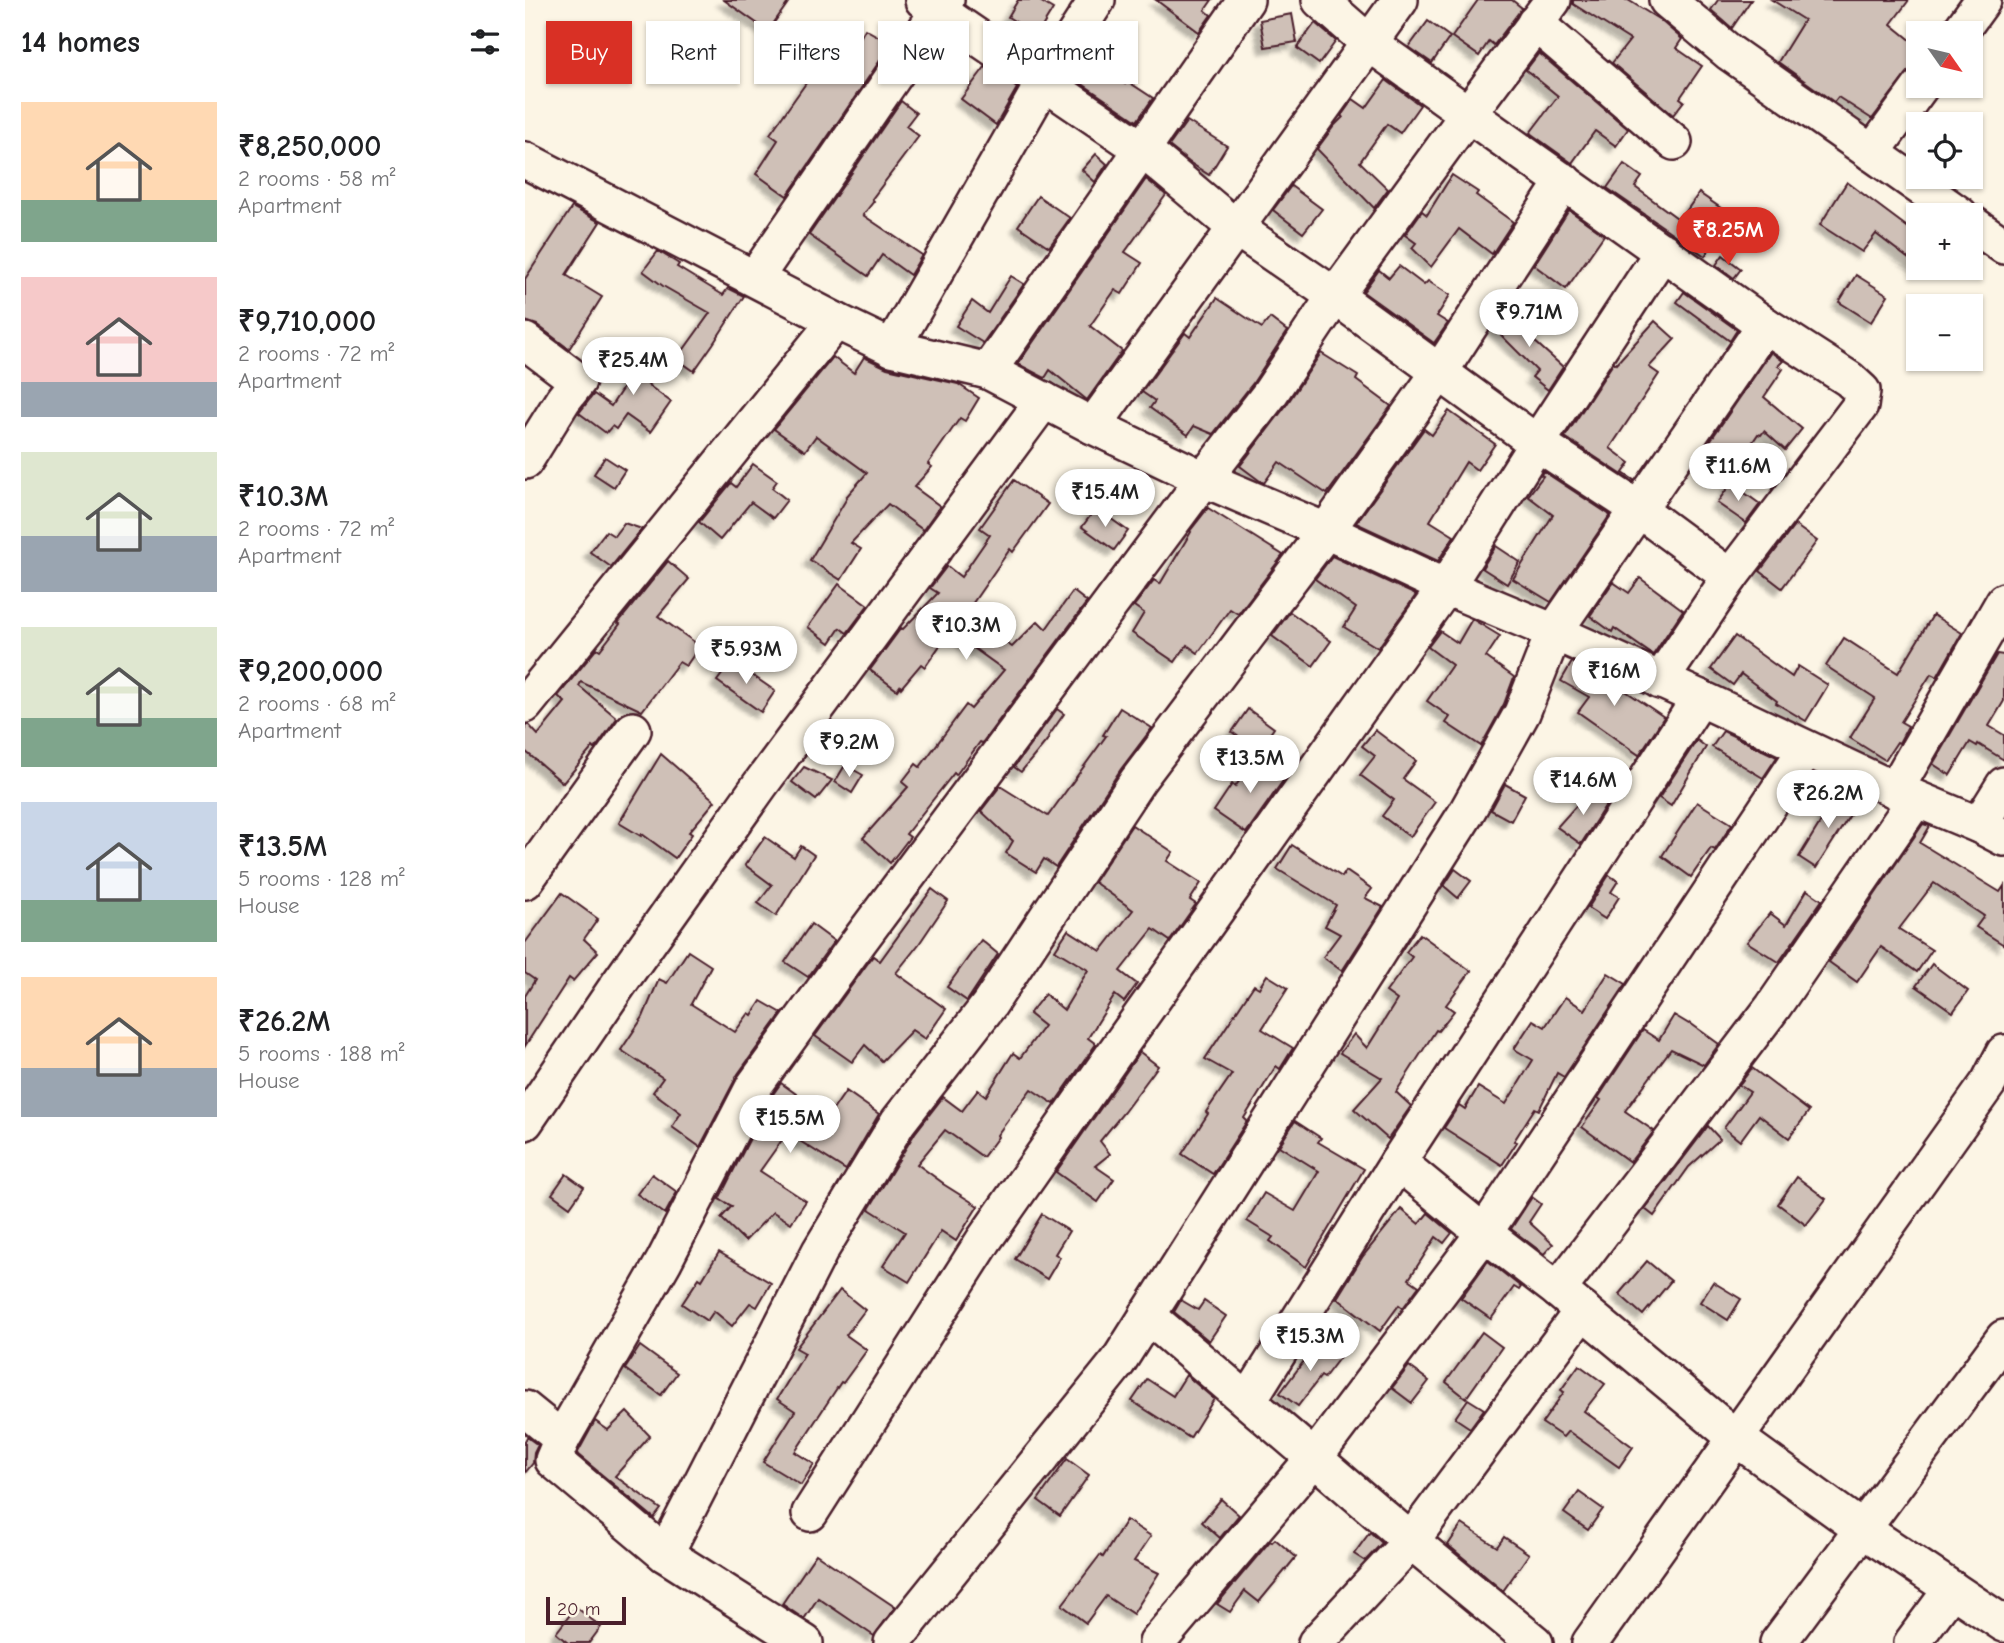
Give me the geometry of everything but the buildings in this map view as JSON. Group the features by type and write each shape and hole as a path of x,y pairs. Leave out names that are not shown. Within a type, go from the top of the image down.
{"street":[{"path":"1083,21 1097,0"},
{"path":"988,371 1246,0"},
{"path":"1320,0 1369,43 1765,325 1849,379 1862,391 1860,406 1730,577 1660,681"},
{"path":"1093,426 1400,0"},
{"path":"1667,0 1730,53 1943,203"},
{"path":"755,278 936,4 983,38"},
{"path":"1971,21 1986,6"},
{"path":"806,1643 665,1554 553,1460 562,1439 664,1261 754,1086 857,944 1269,395 1335,296 1544,12 1674,142"},
{"path":"892,348 1043,84"},
{"path":"1047,84 1142,149 1236,228 1335,296 1537,443 1638,509 1730,577"},
{"path":"1872,153 1912,98"},
{"path":"525,160 892,348 988,371 1093,426 1204,479 1554,632 1991,832 2004,785"},
{"path":"665,1554 820,1251 898,1122 989,1005 1138,780 1326,531 1439,373 1564,181"},
{"path":"1983,231 2004,246"},
{"path":"810,1513 984,1240 1446,587 1663,251"},
{"path":"525,705 837,321"},
{"path":"892,1643 1118,1362 1465,815 1523,713 1554,632 1765,325"},
{"path":"525,341 578,381 525,461"},
{"path":"525,1122 760,785 1044,400"},
{"path":"1316,1643 1411,1541 1571,1300 1773,1007 1905,794 2004,601"},
{"path":"1248,1401 1398,1162 1700,698"},
{"path":"525,881 633,730"},
{"path":"1157,1643 1315,1457 1484,1233 1807,749"},
{"path":"1590,1643 1989,1083 2004,1053"},
{"path":"1398,1162 1571,1300 1736,1438 1862,1529 2004,1624"},
{"path":"1147,1315 1411,1541 1535,1643"},
{"path":"1778,1643 2004,1338"},
{"path":"525,1409 562,1439"},
{"path":"1912,1643 1952,1589"},
{"path":"1997,1643 2004,1632"}]}
